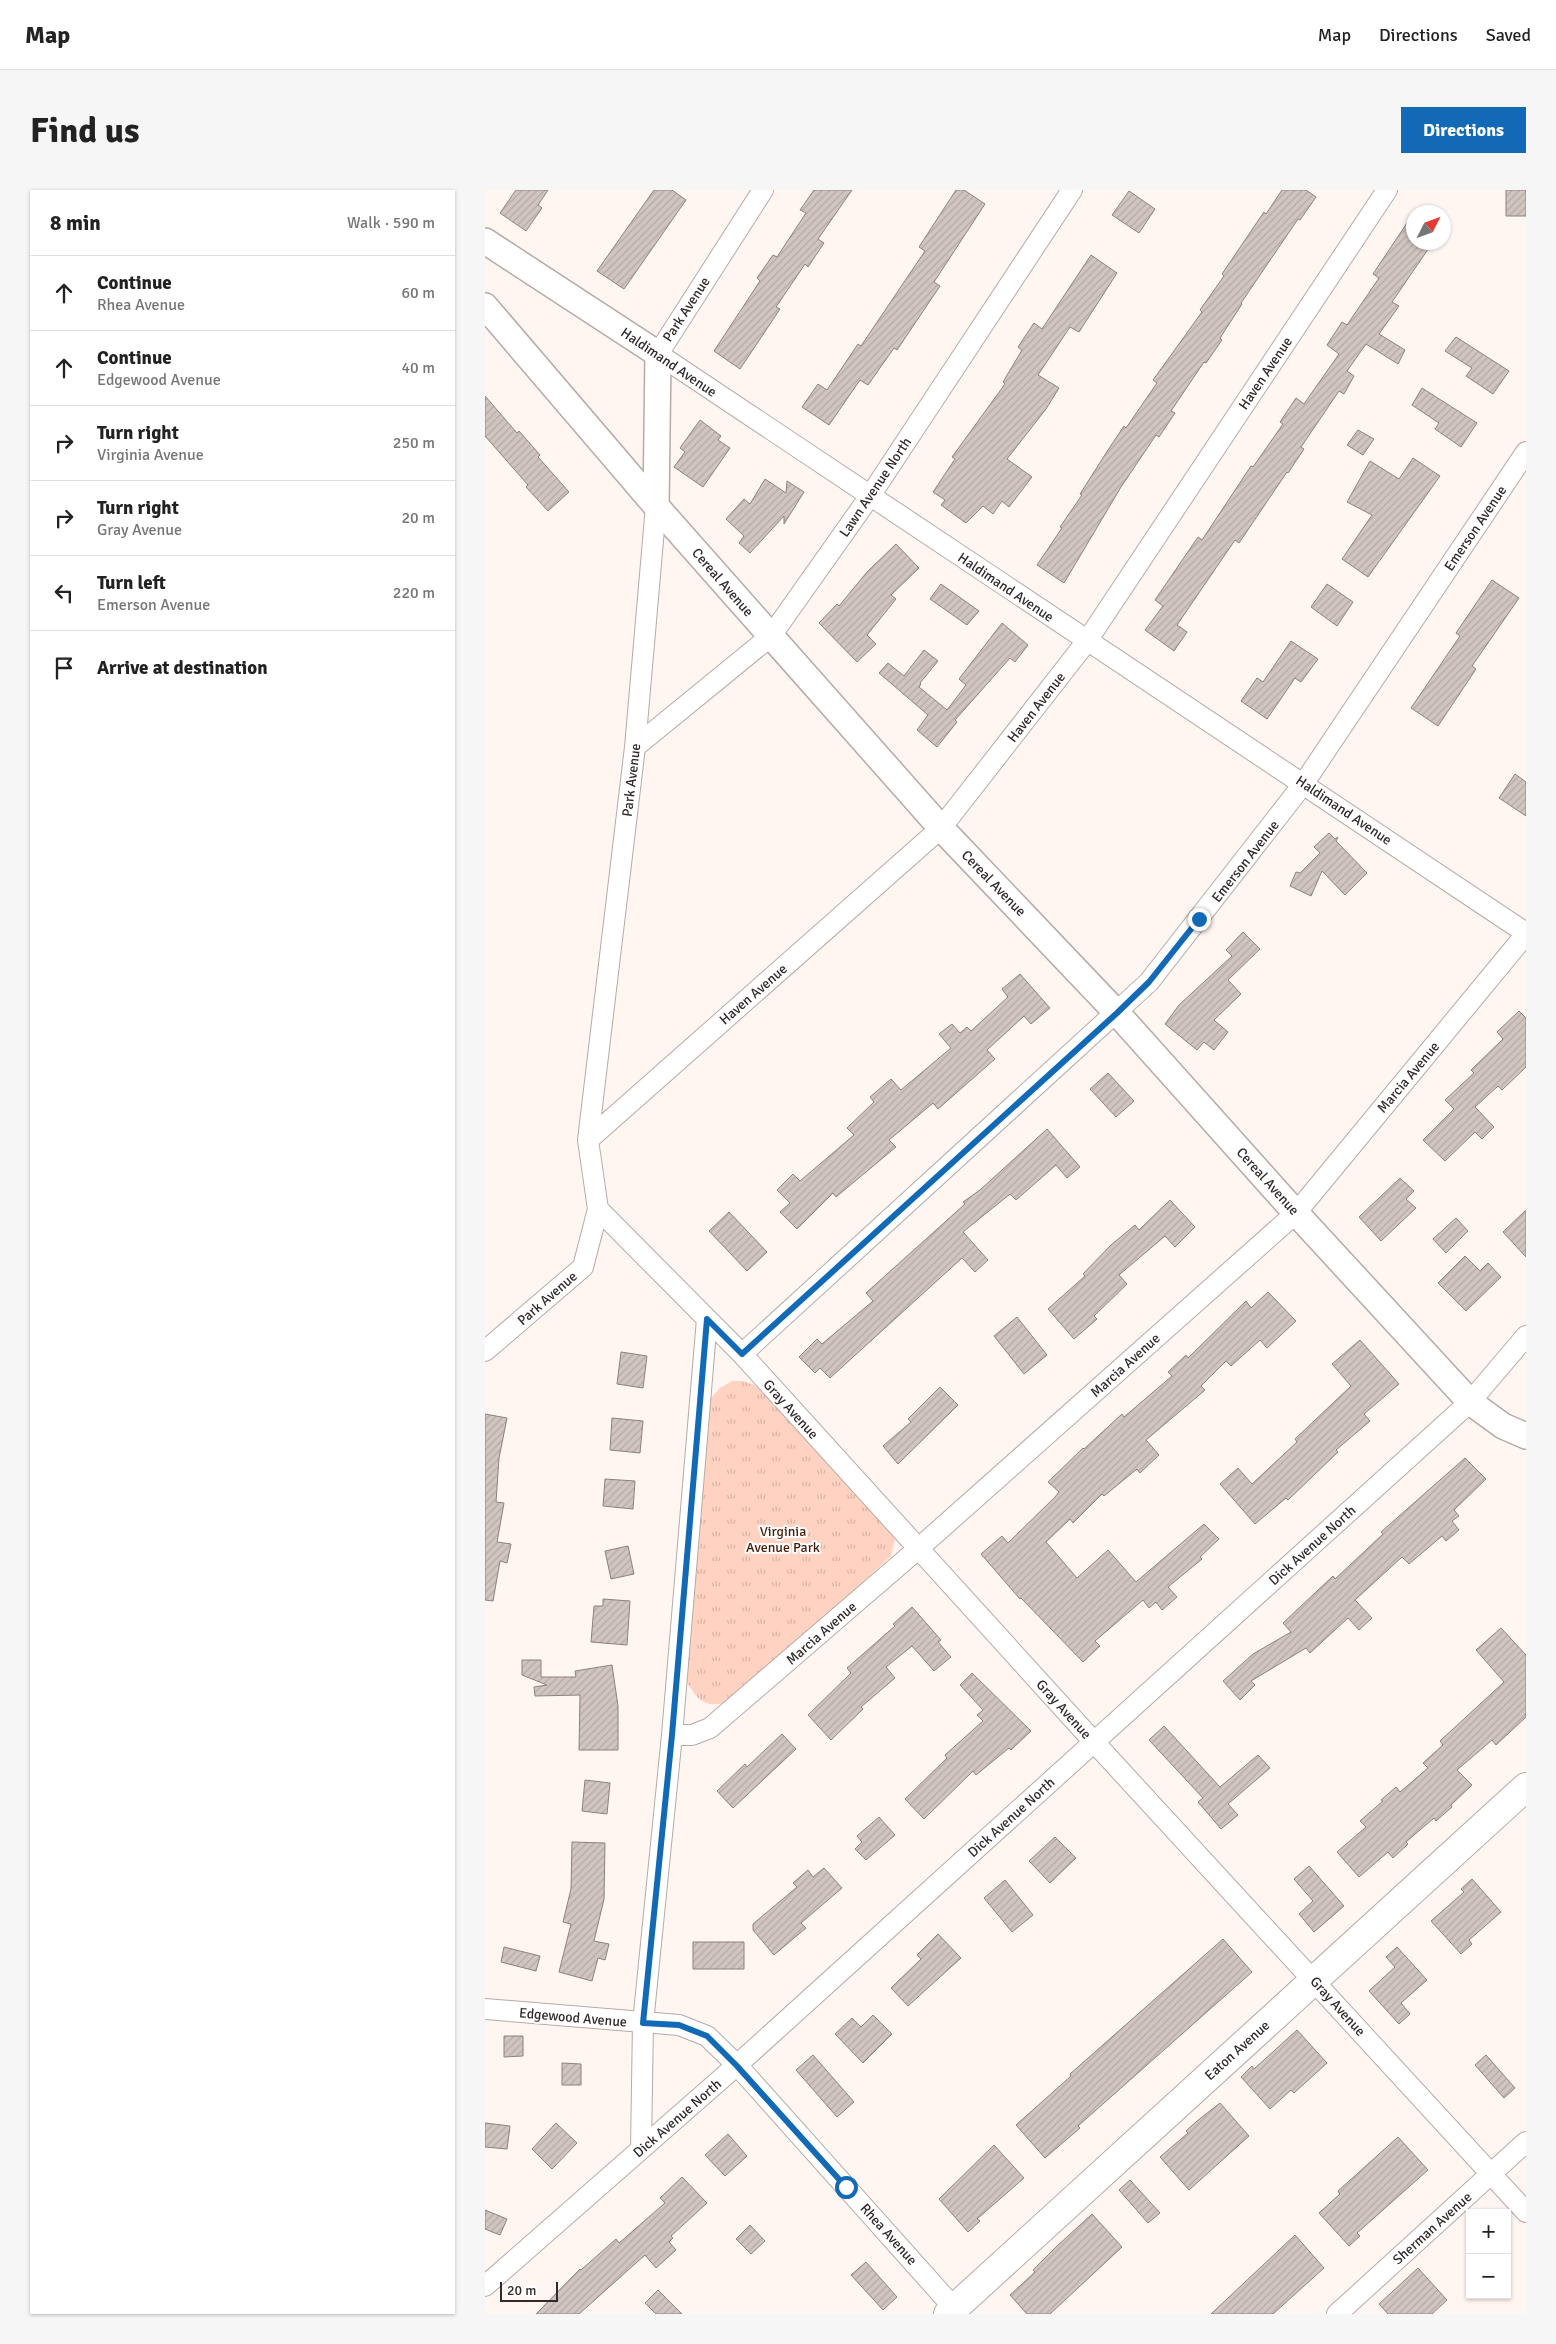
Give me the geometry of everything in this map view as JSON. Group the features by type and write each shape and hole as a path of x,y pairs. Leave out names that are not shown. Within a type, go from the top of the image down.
{"main road":[{"name":"Eaton Avenue","path":"954,2312 1526,1786"}],"street":[{"name":"Park Avenue","path":"485,1350 583,1267 598,1209 588,1140 635,747 656,506 657,354 763,190"},
{"name":"Lawn Avenue North","path":"635,747 771,636 871,496 1072,190"},
{"name":"Haven Avenue","path":"588,1140 941,828 1087,641 1387,190"},
{"name":"Haldimand Avenue","path":"485,241 1304,783 1526,933"},
{"name":"Cereal Avenue","path":"485,306 656,506 941,828 1117,1013 1296,1213 1470,1402 1503,1426 1526,1436"},
{"name":"Emerson Avenue","path":"742,1354 1149,982 1304,783 1526,452"},
{"name":"Marcia Avenue","path":"672,1735 692,1735 710,1728 919,1548 1296,1213 1526,933"},
{"name":"Gray Avenue","path":"598,1209 742,1354 1093,1742 1526,2212"},
{"path":"641,2148 643,2023 672,1735 707,1319"},
{"name":"Dick Avenue North","path":"485,2286 737,2066 1470,1402 1526,1336"},
{"name":"Edgewood Avenue","path":"485,2009 679,2025 707,2036 737,2066"},
{"name":"Rhea Avenue","path":"737,2066 954,2312"},
{"name":"Sherman Avenue","path":"1337,2314 1526,2142"}],"green space":[{"name":"Virginia Avenue Park","path":"732,1381 743,1381 760,1387 890,1529 895,1539 891,1556 734,1702 710,1704 700,1700 686,1681 709,1400 720,1388"}],"building":[{"path":"516,190 548,190 538,205 542,208 526,231 500,213"},
{"path":"654,190 672,190 686,200 624,289 597,271"},
{"path":"814,190 852,190 818,239 824,243 808,267 805,264 776,307 780,309 740,369 714,351 760,281 757,278 773,255 777,257 806,213 800,210"},
{"path":"956,190 964,190 985,204 934,282 940,286 897,350 894,348 868,385 860,380 829,425 802,407 818,384 827,390 858,344 861,346 925,251 919,247"},
{"path":"1282,190 1306,190 1316,197 1300,220 1298,219 1241,303 1220,338 1222,340 1206,363 1204,362 1171,411 1175,413 1159,437 1156,435 1121,487 1064,583 1037,565 1062,528 1060,527 1082,495 1080,494 1108,450 1124,426 1126,428 1157,383 1153,380 1202,312 1200,310 1224,276 1222,274 1264,212 1266,214"},
{"path":"1506,190 1526,190 1526,216 1506,216"},
{"path":"1129,191 1155,209 1139,233 1112,215"},
{"path":"1406,224 1406,250 1428,250 1392,302 1399,306 1379,334 1405,350 1398,364 1366,344 1347,371 1354,376 1344,394 1339,391 1301,447 1304,449 1288,473 1239,543 1235,540 1177,625 1187,632 1174,651 1145,630 1163,606 1155,600 1198,537 1202,540 1251,466 1253,467 1283,424 1280,422 1296,398 1304,404 1339,354 1327,345 1342,322 1347,325 1379,278 1373,274"},
{"path":"1091,255 1117,273 1079,332 1070,327 1038,375 1059,388 1046,409 1007,459 1032,477 1009,507 1002,501 993,514 983,506 966,523 941,505 945,500 933,492 955,459 952,457 1005,384 1003,382 1022,350 1018,347 1034,323 1042,329"},
{"path":"1456,337 1509,371 1493,394 1466,376 1472,368 1445,351"},
{"path":"1422,388 1477,423 1461,447 1435,429 1439,423 1412,405"},
{"path":"485,396 517,433 519,431 540,455 538,457 569,492 548,511 485,436"},
{"path":"700,420 721,436 718,440 730,448 703,487 674,467 685,452 680,448"},
{"path":"1358,430 1374,439 1363,455 1347,445"},
{"path":"1413,458 1440,476 1368,577 1342,559 1372,515 1347,502 1370,461 1399,479"},
{"path":"765,479 786,493 787,481 804,492 784,524 784,516 750,553 739,543 744,536 726,519 744,499 750,504"},
{"path":"896,544 919,568 891,595 896,599 867,635 876,644 857,662 819,623 837,604 839,606 867,572"},
{"path":"1492,580 1519,598 1472,666 1476,669 1438,726 1411,708 1460,636 1456,633"},
{"path":"941,584 979,611 967,625 930,599"},
{"path":"1327,584 1353,602 1337,626 1311,607"},
{"path":"1002,623 1028,645 1015,662 1010,658 955,720 957,722 937,747 917,730 928,715 879,673 888,663 904,676 924,650 938,661 920,683 919,687 947,710 966,685 959,679"},
{"path":"1291,641 1318,659 1301,682 1295,678 1267,719 1241,701 1257,678 1263,682"},
{"path":"1515,774 1526,782 1526,816 1499,798"},
{"path":"1329,833 1335,839 1338,837 1336,841 1367,873 1345,895 1322,871 1311,896 1290,886 1296,872 1300,873 1320,853 1314,847"},
{"path":"1243,932 1260,949 1228,980 1241,994 1214,1020 1228,1032 1214,1050 1204,1042 1197,1050 1165,1024 1179,1005 1232,956 1226,950"},
{"path":"1020,974 1050,1008 1031,1024 1024,1016 987,1050 995,1059 938,1109 933,1103 889,1140 896,1147 836,1197 833,1193 797,1229 780,1212 790,1203 777,1190 793,1174 800,1181 854,1135 847,1128 874,1102 870,1097 891,1079 901,1090 951,1048 939,1034 952,1024 960,1033 967,1027 971,1031 1008,997 1002,989"},
{"path":"1519,1011 1526,1018 1526,1067 1502,1090 1498,1086 1475,1107 1494,1127 1482,1139 1475,1132 1445,1161 1423,1140 1454,1109 1445,1100 1474,1073 1471,1070 1503,1039 1497,1032"},
{"path":"1108,1073 1134,1101 1116,1117 1090,1089"},
{"path":"1047,1129 1080,1167 1067,1178 1056,1165 1016,1200 1010,1194 963,1232 988,1260 975,1272 962,1258 830,1378 820,1368 815,1373 799,1357 817,1339 822,1344 873,1301 866,1293 965,1204 963,1202 980,1190"},
{"path":"1400,1178 1414,1191 1406,1199 1416,1208 1381,1241 1359,1217"},
{"path":"1170,1200 1195,1227 1175,1247 1165,1236 1119,1275 1127,1284 1094,1316 1097,1319 1074,1339 1048,1309 1085,1276 1083,1274 1111,1245 1135,1225 1139,1230"},
{"path":"1526,1210 1526,1257 1503,1232"},
{"path":"729,1212 767,1252 747,1271 709,1231"},
{"path":"1456,1218 1468,1231 1446,1253 1433,1239"},
{"path":"1465,1256 1480,1271 1488,1263 1501,1277 1466,1311 1438,1283"},
{"path":"1268,1292 1296,1321 1267,1348 1260,1340 1231,1366 1226,1361 1201,1386 1205,1390 1146,1440 1159,1455 1140,1473 1137,1469 1104,1496 1102,1494 1073,1523 1070,1519 1046,1542 1077,1578 1108,1550 1136,1582 1204,1524 1219,1539 1200,1557 1202,1559 1168,1587 1177,1597 1162,1610 1156,1602 1149,1608 1143,1600 1095,1641 1100,1646 1083,1662 1020,1599 981,1554 1002,1536 1008,1543 1059,1492 1048,1482 1083,1448 1122,1414 1124,1417 1172,1376 1168,1372 1186,1355 1188,1358 1246,1301 1251,1308"},
{"path":"1017,1317 1047,1355 1024,1374 994,1336"},
{"path":"1360,1340 1399,1384 1364,1414 1370,1421 1336,1450 1338,1452 1288,1500 1286,1498 1255,1524 1220,1484 1238,1468 1252,1484 1297,1442 1295,1439 1351,1386 1332,1364"},
{"path":"621,1352 647,1356 643,1388 617,1384"},
{"path":"940,1387 958,1405 898,1464 883,1446 911,1422 908,1419"},
{"path":"485,1414 507,1418 499,1458 496,1502 504,1503 497,1542 511,1544 507,1563 500,1561 493,1601 485,1600"},
{"path":"612,1418 643,1421 640,1453 610,1450"},
{"path":"1465,1458 1486,1479 1454,1510 1459,1516 1452,1521 1459,1530 1446,1541 1442,1536 1409,1564 1402,1557 1355,1600 1372,1618 1359,1630 1348,1618 1310,1653 1306,1648 1251,1681 1255,1685 1240,1700 1223,1681 1253,1654 1291,1632 1283,1623 1333,1576 1335,1579 1383,1534 1381,1532"},
{"path":"605,1479 635,1481 633,1509 603,1506"},
{"path":"628,1546 634,1574 611,1579 605,1551"},
{"path":"603,1599 630,1601 627,1645 591,1642 594,1606 603,1606"},
{"path":"912,1607 941,1640 938,1642 951,1657 934,1671 912,1646 886,1667 895,1678 861,1707 863,1709 831,1740 808,1715 851,1673 847,1668 895,1626 893,1624"},
{"path":"1501,1628 1526,1655 1526,1717 1496,1745 1492,1740 1457,1770 1472,1785 1451,1805 1452,1807 1436,1821 1434,1818 1406,1842 1408,1844 1393,1858 1388,1852 1359,1877 1337,1852 1366,1827 1360,1821 1383,1801 1381,1800 1396,1787 1400,1792 1428,1768 1423,1763 1443,1745 1440,1741 1504,1682 1476,1650"},
{"path":"522,1660 541,1660 541,1677 576,1677 575,1671 612,1665 618,1706 618,1750 579,1750 580,1695 535,1696 534,1687 547,1685 522,1675"},
{"path":"972,1673 1031,1731 1011,1750 1009,1748 976,1775 973,1771 924,1819 905,1799 947,1758 945,1755 983,1721 977,1715 983,1710 960,1685"},
{"path":"1164,1726 1220,1787 1258,1755 1270,1768 1228,1804 1238,1815 1221,1829 1198,1802 1203,1798 1149,1740"},
{"path":"782,1734 796,1749 733,1808 717,1791 745,1764 747,1767"},
{"path":"585,1780 610,1783 607,1814 582,1811"},
{"path":"879,1817 895,1835 866,1860 855,1849 862,1842 857,1836"},
{"path":"1055,1837 1076,1858 1050,1883 1029,1861"},
{"path":"572,1842 605,1843 604,1899 594,1941 609,1944 605,1960 598,1958 592,1981 559,1972 571,1924 563,1922 571,1889"},
{"path":"1309,1866 1344,1906 1314,1932 1299,1914 1313,1901 1294,1879"},
{"path":"824,1868 842,1888 801,1923 806,1928 774,1955 753,1930 753,1924 797,1887 793,1883 808,1870 813,1877"},
{"path":"1472,1879 1501,1912 1469,1940 1472,1944 1461,1954 1431,1921 1464,1892 1461,1889"},
{"path":"1005,1880 1033,1915 1012,1932 984,1898"},
{"path":"938,1934 961,1958 908,2006 891,1988 921,1959 917,1955"},
{"path":"1223,1939 1252,1972 1078,2126 1080,2128 1045,2158 1016,2125 1071,2076 1070,2074"},
{"path":"693,1942 744,1942 744,1969 693,1969"},
{"path":"504,1947 540,1956 536,1971 501,1962"},
{"path":"1397,1947 1427,1980 1401,2003 1410,2014 1399,2024 1369,1991 1395,1967 1386,1957"},
{"path":"873,2015 892,2034 863,2063 835,2034 852,2018 861,2027"},
{"path":"1297,2030 1327,2063 1294,2093 1291,2090 1270,2109 1241,2077 1252,2066 1254,2069"},
{"path":"504,2036 523,2036 523,2056 504,2057"},
{"path":"813,2055 854,2102 837,2117 796,2070"},
{"path":"1486,2055 1515,2088 1504,2098 1475,2065"},
{"path":"562,2063 581,2064 581,2085 562,2085"},
{"path":"1220,2103 1249,2136 1189,2190 1160,2157 1188,2133 1186,2131 1197,2121"},
{"path":"485,2123 510,2126 507,2149 485,2147"},
{"path":"556,2123 577,2143 552,2169 532,2149"},
{"path":"728,2134 747,2156 725,2176 705,2155"},
{"path":"1398,2137 1428,2170 1357,2233 1360,2236 1349,2246 1319,2213 1340,2194 1338,2191"},
{"path":"994,2145 1024,2178 977,2219 980,2221 968,2232 939,2199"},
{"path":"682,2177 707,2203 671,2236 673,2238 669,2242 676,2250 656,2268 645,2255 579,2314 536,2314 580,2269 616,2239 619,2243 665,2203 660,2198"},
{"path":"1130,2180 1160,2213 1148,2223 1119,2190"},
{"path":"485,2210 507,2219 500,2235 485,2229"},
{"path":"1092,2214 1122,2247 1050,2314 1027,2314 1010,2295 1035,2272 1033,2270 1056,2247"},
{"path":"750,2225 765,2241 751,2254 736,2239"},
{"path":"1295,2235 1324,2268 1273,2314 1211,2314"},
{"path":"866,2262 897,2297 883,2310 851,2275"},
{"path":"1418,2268 1447,2300 1432,2314 1388,2314 1379,2304"},
{"path":"658,2290 682,2314 656,2314 645,2303"}],"route":[{"path":"846,2187 737,2066 707,2036 679,2025 643,2023 672,1735 707,1319 742,1354 1117,1013 1149,982 1199,919"}]}
